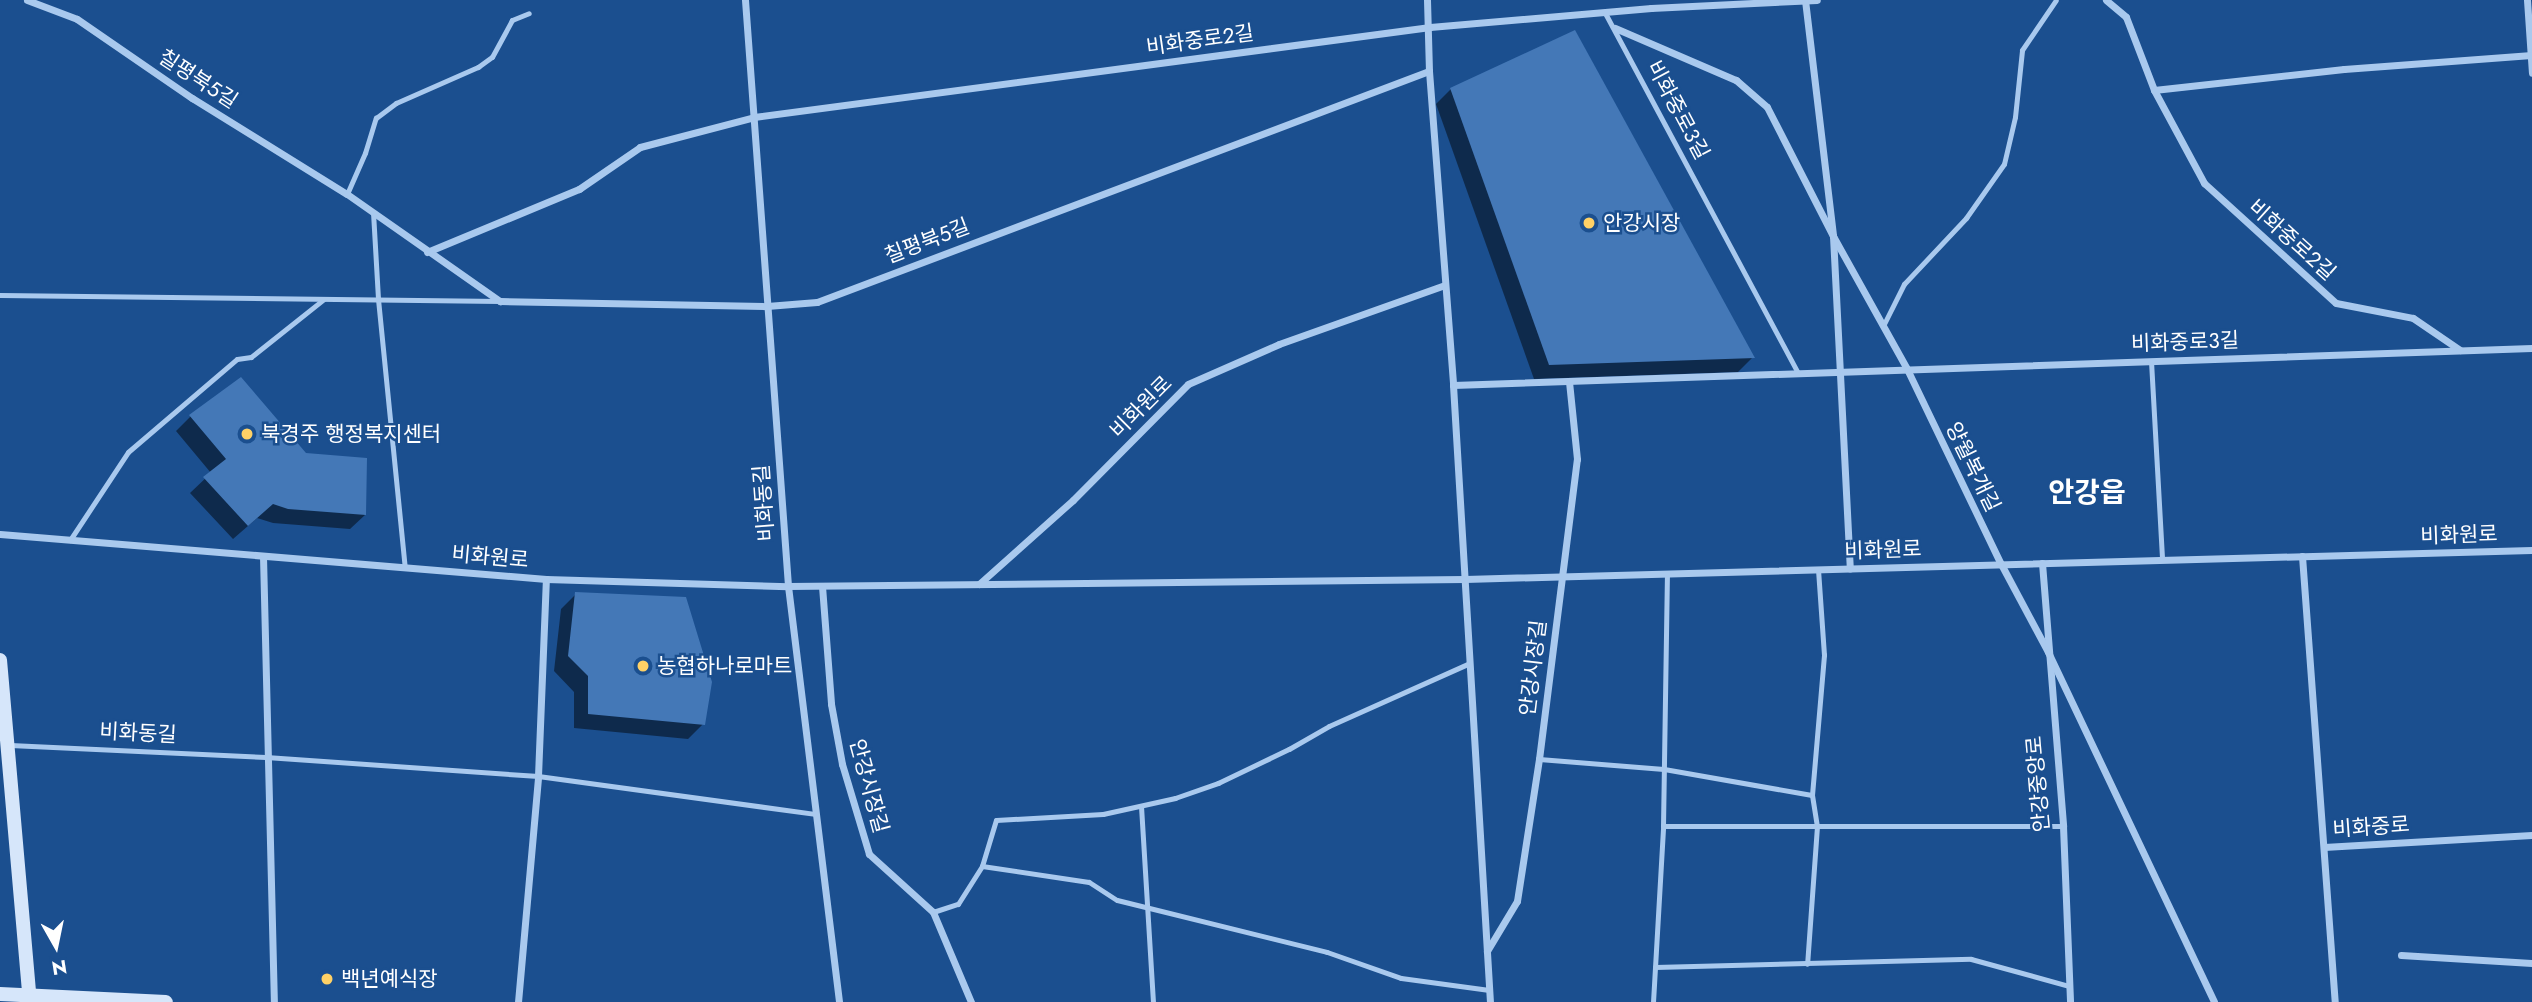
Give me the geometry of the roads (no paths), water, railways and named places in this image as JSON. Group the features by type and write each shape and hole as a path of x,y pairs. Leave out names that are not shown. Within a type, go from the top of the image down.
{"main road":[{"path":"0,660 29,998"},
{"path":"0,994 29,998 166,1002"}],"street":[{"name":"칠평북5길","path":"27,0 76,19 192,98 347,194 500,301 767,306 817,302 1429,71"},
{"name":"비화동길","path":"745,0 788,586 839,1002"},
{"path":"1427,0 1430,27 1429,71 1453,385 1490,1002"},
{"path":"1805,0 1833,236 1850,569"},
{"name":"비화중로2길","path":"754,117 1430,27 1605,13 1650,4 1817,0"},
{"name":"비화중로2길","path":"2106,0 2126,18 2154,90 2204,183 2336,303 2413,318 2460,350"},
{"path":"2526,0 2532,73"},
{"name":"양월복개길","path":"1615,28 1736,80 1768,107 1833,236 1907,369 2001,565 2048,652 2214,1002"},
{"path":"2154,90 2344,69 2531,55"},
{"path":"427,252 579,189 640,147 754,117"},
{"name":"비화원로","path":"979,584 1073,500 1188,384 1279,344 1445,285"},
{"name":"비화중로3길","path":"1453,385 2532,348"},
{"name":"안강시장길","path":"1487,951 1517,901 1539,759 1577,459 1569,381"},
{"name":"비화원로","path":"0,534 546,579 788,586 1465,579 2532,550"},
{"path":"263,556 274,1002"},
{"path":"2302,556 2324,846"},
{"name":"안강중앙로","path":"2042,563 2063,826 2070,1002"},
{"path":"518,1002 538,776 546,579"},
{"name":"안강시장길","path":"822,586 831,704 842,764 869,854 933,912 971,1002"},
{"name":"비화중로","path":"2335,1002 2324,846 2532,835"},
{"path":"2401,955 2532,963"}],"lane":[{"path":"1883,326 1904,284 1966,218 2004,164 2015,117 2022,50 2056,0"},
{"path":"347,194 365,153 376,117 396,103 478,67 492,57 512,20 529,13"},
{"name":"비화중로3길","path":"1605,13 1798,373"},
{"path":"373,212 377,299 405,568"},
{"path":"0,295 500,301"},
{"path":"70,540 128,452 237,359 251,357 324,299"},
{"path":"2151,361 2162,560"},
{"path":"1807,964 1817,826 1812,795 1824,655 1818,570"},
{"path":"1653,1002 1663,826 1667,574"},
{"path":"933,912 958,904 982,866 996,820 1103,814 1175,798 1218,783 1289,749 1329,726 1470,663"},
{"name":"비화동길","path":"7,745 266,757 538,776 816,814"},
{"path":"1539,759 1664,769 1812,795"},
{"path":"1141,806 1153,1002"},
{"path":"1663,826 2063,826"},
{"path":"982,866 1089,882 1117,900 1327,952 1401,978 1489,990"},
{"path":"1655,967 1971,959 2069,986"}],"place":[{"name":"안강시장","path":"1589,223"},
{"name":"북경주 행정복지센터","path":"247,434"},
{"name":"농협하나로마트","path":"643,666"},
{"name":"백년예식장","path":"327,979"}],"district":[{"name":"안강읍","path":"2087,493"}]}
